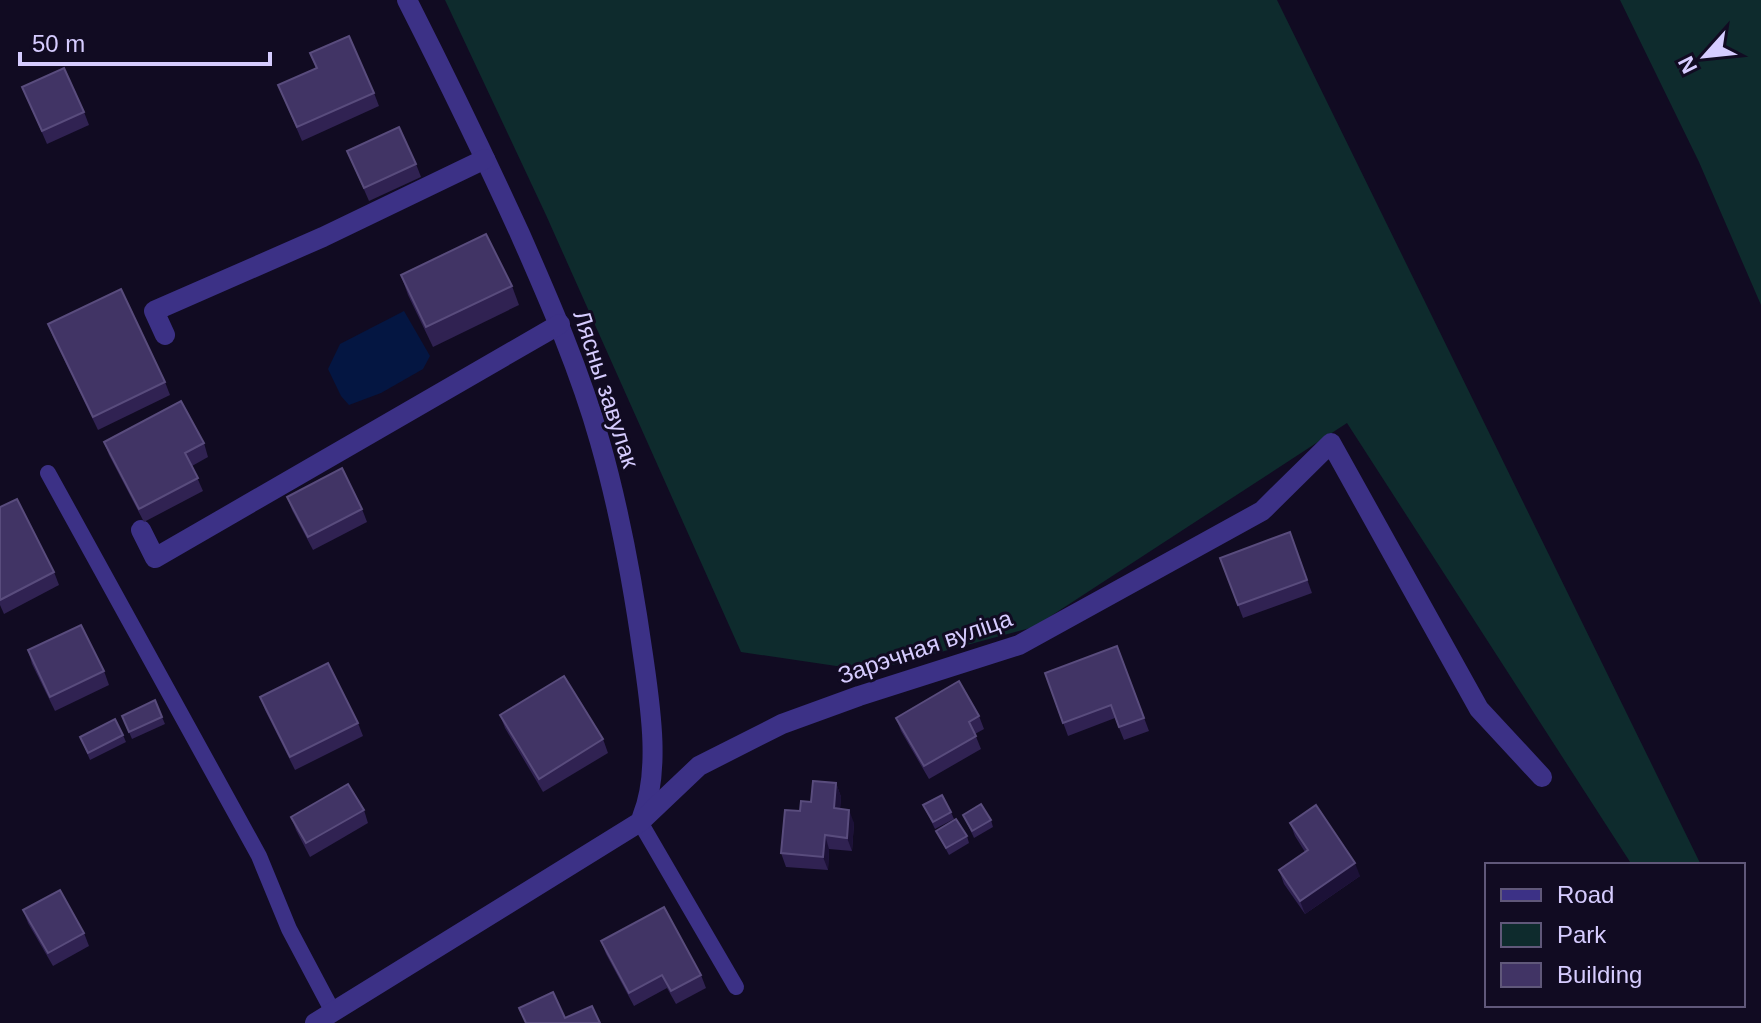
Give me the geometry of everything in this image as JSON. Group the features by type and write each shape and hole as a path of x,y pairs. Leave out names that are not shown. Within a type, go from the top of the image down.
{"street":[{"name":"Лясны завулак","path":"407,0 485,159 560,324 600,442 631,572 651,728 649,800 640,822"},
{"path":"165,335 154,311 323,237 485,159"},
{"path":"141,530 155,558 560,324"},
{"name":"Зарэчная вуліца","path":"315,1023 640,822 699,766 782,724 1019,645 1262,511 1331,443 1479,709 1542,777"}],"lane":[{"path":"48,473 259,856 289,929 333,1012"},
{"path":"640,822 736,987"}],"green space":[{"path":"445,0 1277,0 1700,863 1631,863 1347,423 1034,627 870,671 741,652 546,215"},
{"path":"1620,0 1761,0 1761,305 1699,162"}],"water":[{"path":"404,311 430,356 423,369 381,393 349,405 328,369 340,344"}],"building":[{"path":"349,36 374,93 297,127 278,85 317,68 310,53"},
{"path":"64,68 84,112 42,131 22,87"},
{"path":"399,127 416,164 364,188 347,151"},
{"path":"486,234 512,286 426,327 401,275"},
{"path":"121,289 165,382 93,417 48,324"},
{"path":"181,401 204,443 185,453 198,478 139,509 104,442"},
{"path":"342,468 362,509 308,537 287,497"},
{"path":"17,499 54,572 0,600 0,507"},
{"path":"1290,532 1307,580 1238,605 1220,558"},
{"path":"81,625 104,671 50,697 28,650"},
{"path":"1117,646 1144,718 1119,727 1111,705 1063,723 1045,673"},
{"path":"328,663 358,723 290,757 260,697"},
{"path":"564,676 603,739 539,779 500,715"},
{"path":"959,681 979,716 969,722 976,736 924,766 896,718"},
{"path":"155,700 162,717 129,732 122,716"},
{"path":"115,719 123,735 88,753 80,737"},
{"path":"813,781 836,783 834,808 849,810 847,838 825,835 823,857 781,853 785,810 800,811 801,801 811,802"},
{"path":"348,784 364,810 306,843 291,817"},
{"path":"942,795 951,812 933,822 923,805"},
{"path":"981,804 991,820 972,831 963,815"},
{"path":"1316,805 1355,863 1300,901 1279,870 1308,850 1290,823"},
{"path":"956,819 967,836 946,848 936,831"},
{"path":"60,890 84,933 48,953 23,910"},
{"path":"664,907 701,975 671,991 662,975 629,993 601,941"},
{"path":"553,992 565,1018 592,1006 600,1023 526,1023 519,1008"}]}
